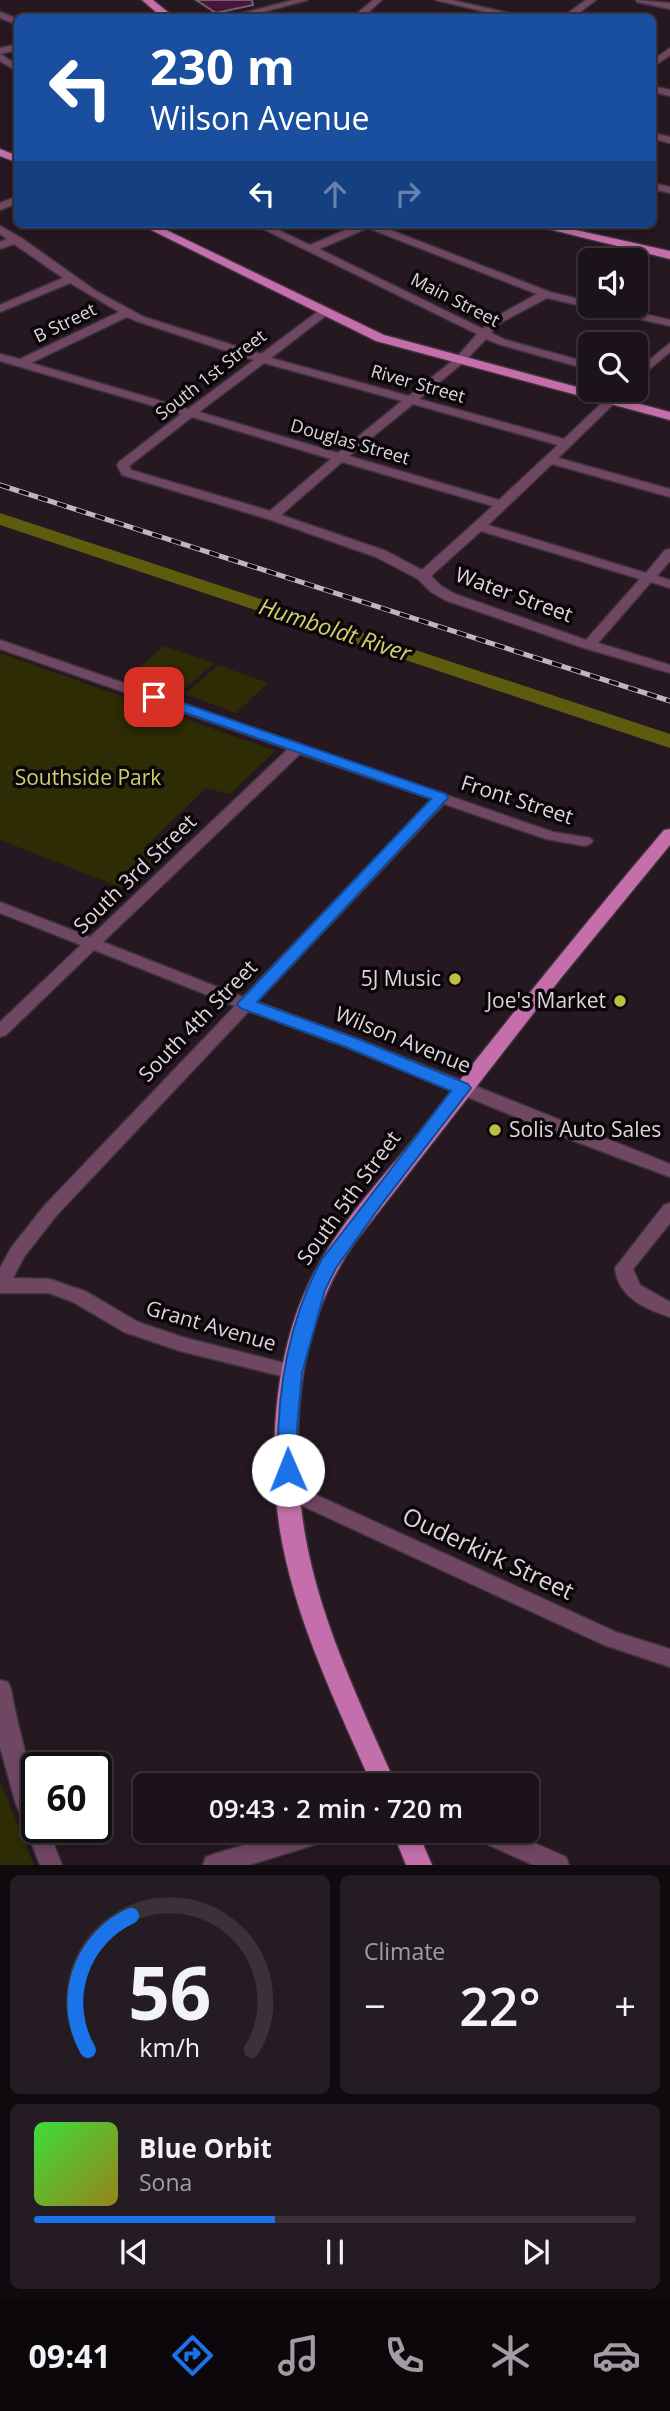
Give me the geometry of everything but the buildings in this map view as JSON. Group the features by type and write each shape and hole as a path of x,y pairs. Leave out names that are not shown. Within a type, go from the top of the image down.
{"main road":[{"path":"147,0 165,14"},
{"path":"153,228 380,338 578,391"},
{"path":"552,228 670,255"},
{"path":"619,402 670,416"},
{"name":"South 5th Street","path":"379,1773 321,1633 297,1561 288,1490 287,1429 293,1373 306,1318 329,1264 462,1088 670,834"},
{"path":"410,1843 419,1865"}],"street":[{"path":"245,14 303,0"},
{"path":"361,14 378,0"},
{"path":"439,0 507,14"},
{"path":"571,14 592,0"},
{"path":"640,0 670,6"},
{"path":"0,54 14,66"},
{"name":"Main Street","path":"266,228 485,335 578,364"},
{"path":"310,249 357,228"},
{"path":"376,228 546,294 578,302"},
{"name":"River Street","path":"0,229 126,313 260,358 565,443"},
{"path":"0,246 16,239"},
{"path":"0,309 72,278"},
{"path":"272,516 461,359 496,321 546,294"},
{"name":"South 1st Street","path":"123,468 143,449 260,358 324,312"},
{"name":"B Street","path":"19,364 126,313"},
{"path":"648,318 670,323"},
{"path":"648,366 670,347"},
{"name":"Douglas Street","path":"0,358 501,505"},
{"path":"424,576 610,402"},
{"path":"548,459 670,493"},
{"name":"Water Street","path":"123,468 135,476 272,516 381,554 424,576 436,589 450,597 589,645 670,669"},
{"path":"478,526 670,583"},
{"path":"589,645 670,553"},
{"name":"Front Street","path":"0,644 551,836 585,841"},
{"name":"South 3rd Street","path":"0,1031 299,747"},
{"name":"South 4th Street","path":"0,1285 17,1253 50,1211 441,798"},
{"name":"Wilson Avenue","path":"0,907 245,1004 352,1043 670,1171"},
{"path":"670,1210 624,1268 624,1276 641,1296 670,1310"},
{"name":"Grant Avenue","path":"0,1285 50,1286 80,1297 131,1327 180,1344 293,1373"},
{"name":"Ouderkirk Street","path":"288,1490 598,1633 668,1651"},
{"path":"0,1689 6,1730 20,1789 51,1865"},
{"path":"214,1865 287,1843"},
{"path":"508,1843 558,1865"}],"green space":[{"path":"164,646 214,663 181,692 131,675"},
{"name":"Southside Park","path":"0,653 274,752 230,794 206,788 145,847 164,857 130,891 0,840"},
{"path":"218,665 268,683 236,713 185,694"},
{"path":"0,1781 21,1833 21,1843 25,1843 34,1865 0,1865"}],"waterway":[{"name":"Humboldt River","path":"0,519 670,741"}],"railway":[{"path":"0,485 670,701"}],"place":[{"name":"5J Music","path":"455,979"},
{"name":"Joe's Market","path":"620,1001"},
{"name":"Solis Auto Sales","path":"495,1130"}],"route":[{"path":"154,697 441,798 245,1004 323,1031 462,1088 329,1264 316,1290 306,1318 293,1373 287,1429 288,1470"}]}
